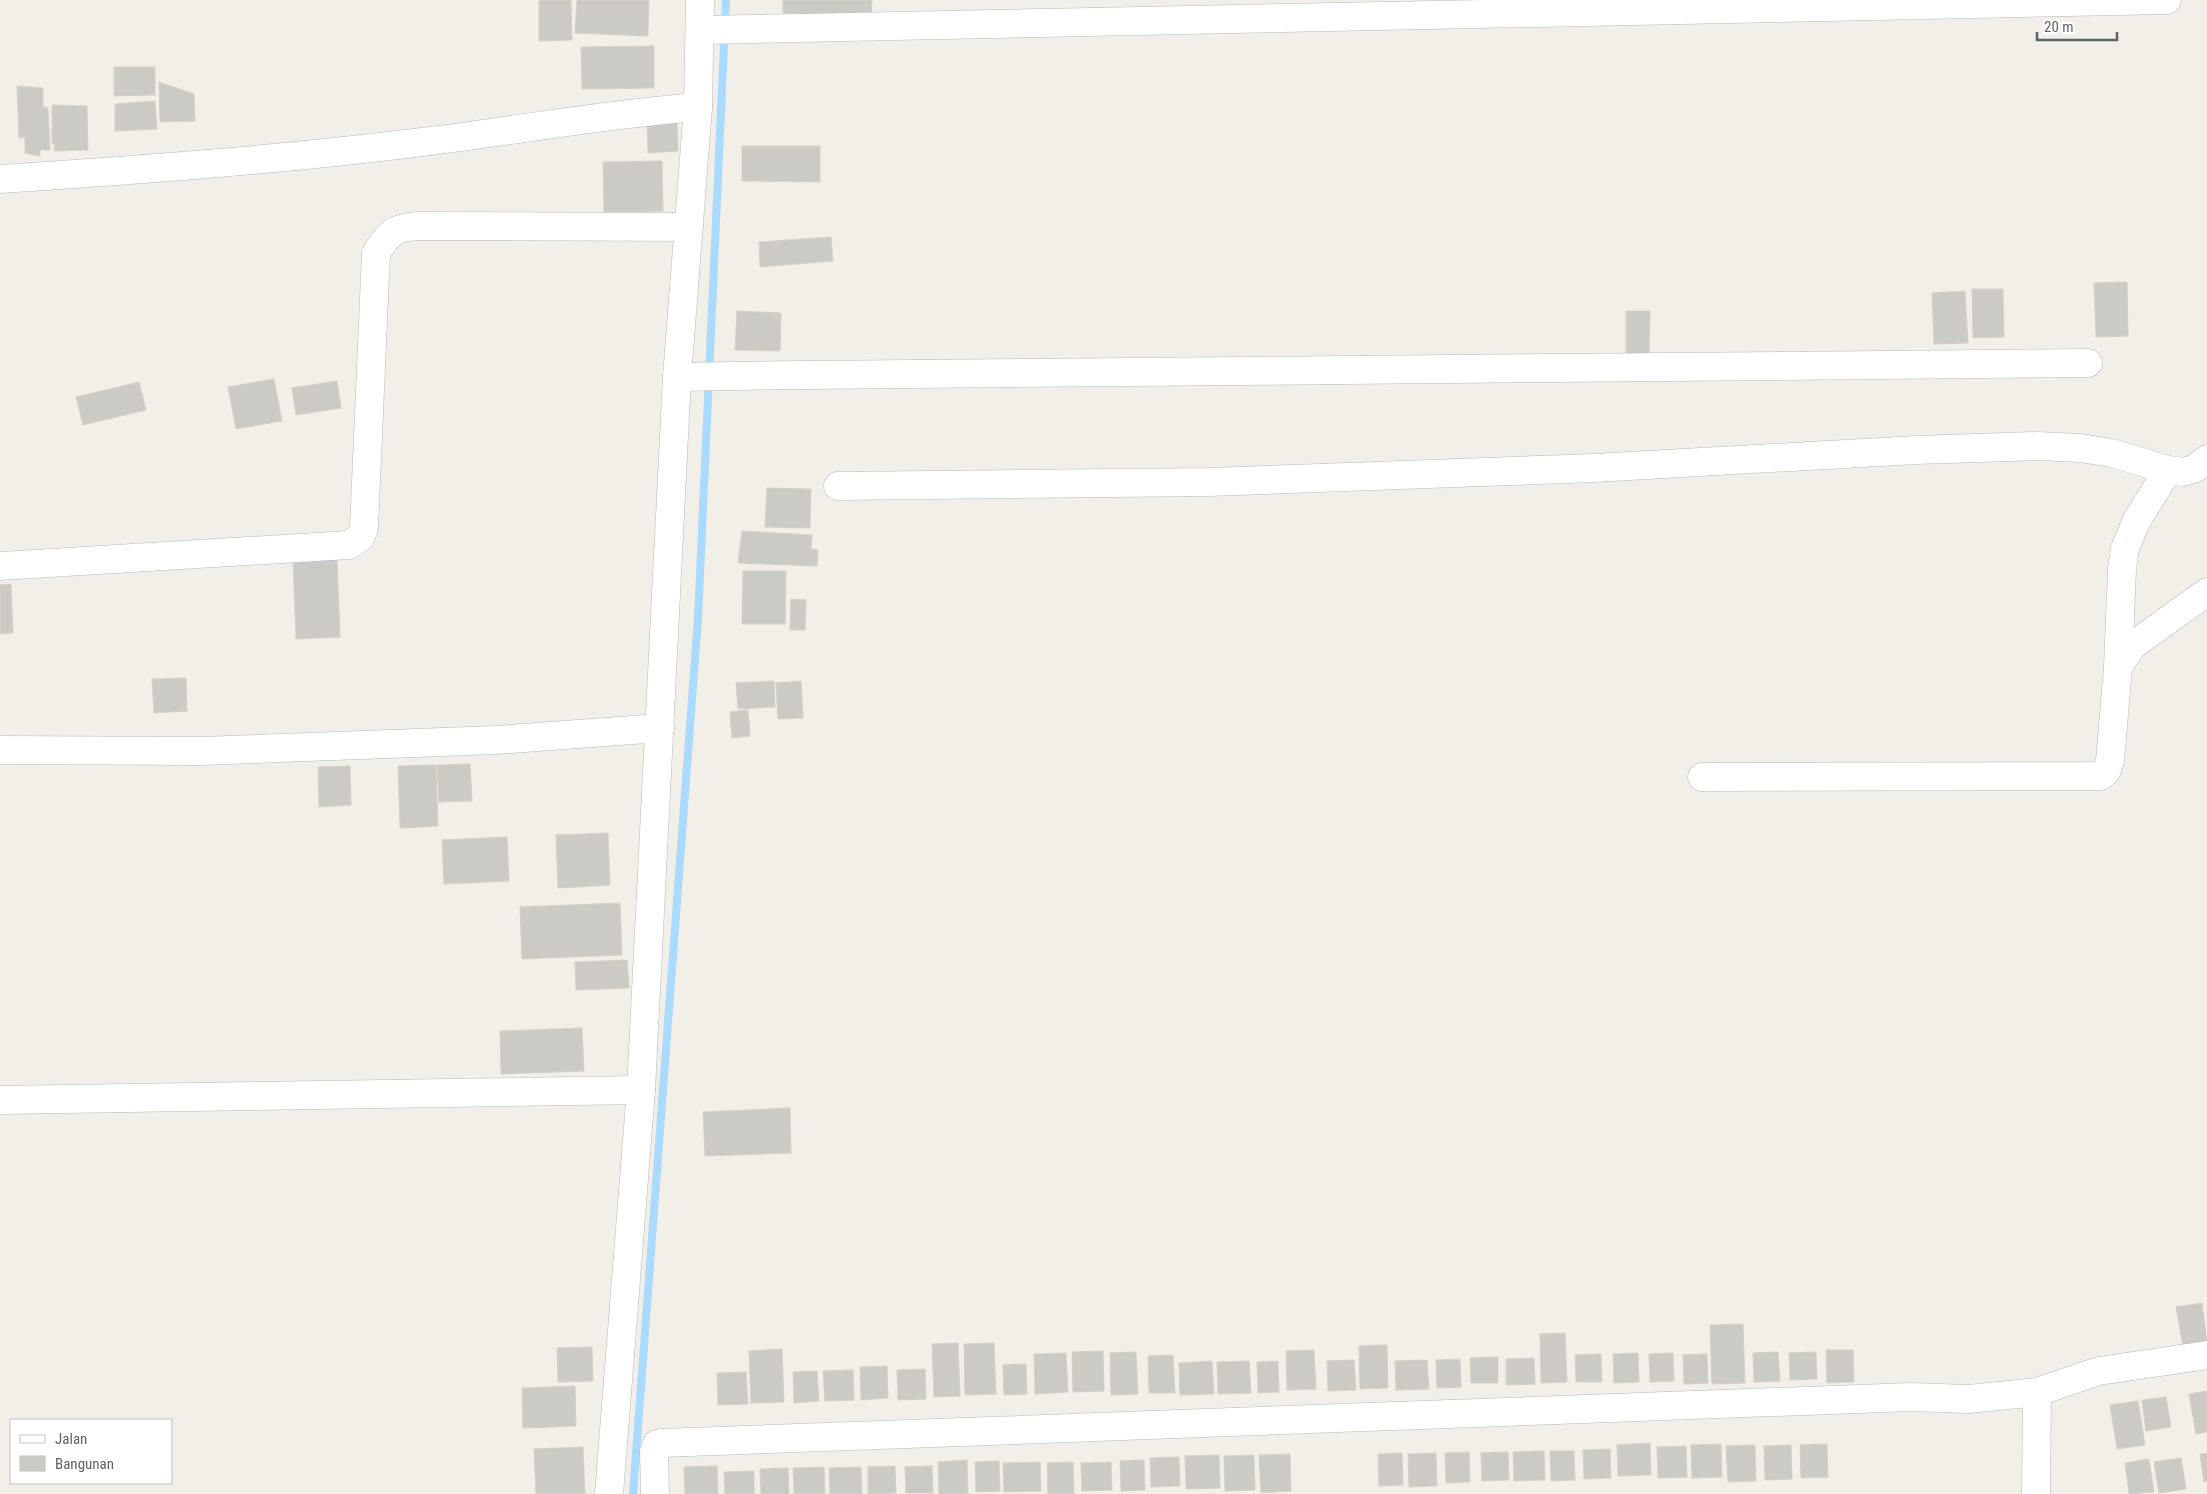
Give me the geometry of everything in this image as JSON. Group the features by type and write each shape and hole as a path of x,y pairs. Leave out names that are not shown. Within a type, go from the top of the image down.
{"street":[{"path":"609,1494 641,1090 660,728 682,377 688,227 698,107 700,0"},
{"path":"700,30 2167,0"},
{"path":"0,179 129,171 414,144 640,111 698,107"},
{"path":"0,566 349,545 360,538 364,528 376,253 389,233 403,227 417,226 688,227"},
{"path":"682,377 719,378 1111,370 2088,363"},
{"path":"838,486 1210,482 1594,468 1916,450 2038,446 2080,448 2112,453 2168,470 2188,470 2207,460"},
{"path":"1702,777 2101,776 2106,772 2110,761 2118,667 2122,569 2125,548 2137,520 2168,470"},
{"path":"2118,667 2132,646 2207,592"},
{"path":"0,750 201,751 268,749 496,740 660,728"},
{"path":"0,1100 641,1090"},
{"path":"655,1494 654,1451 657,1444 662,1443 1911,1397 1969,1399 2037,1392 2099,1371 2207,1354"},
{"path":"2036,1494 2037,1392"}],"building":[{"path":"539,0 571,0 572,40 539,41"},
{"path":"577,0 649,0 648,36 575,33"},
{"path":"783,0 872,0 871,17 783,13"},
{"path":"654,46 654,88 582,89 581,47"},
{"path":"114,67 155,67 155,95 114,96"},
{"path":"159,82 194,94 195,121 160,122"},
{"path":"17,86 43,88 43,107 48,108 50,150 40,150 40,156 25,153 25,137 19,138"},
{"path":"155,101 157,129 115,131 115,104"},
{"path":"52,105 87,106 88,150 54,151 55,144 52,144"},
{"path":"677,123 678,151 648,153 647,124"},
{"path":"742,146 820,146 820,182 742,181"},
{"path":"662,161 663,211 604,212 603,162"},
{"path":"831,237 833,261 760,267 759,242"},
{"path":"2127,282 2128,336 2096,337 2094,283"},
{"path":"1972,289 2003,289 2004,337 1973,338"},
{"path":"1965,291 1968,343 1934,344 1932,293"},
{"path":"737,311 781,313 780,351 735,350"},
{"path":"1626,311 1650,311 1649,354 1626,354"},
{"path":"274,379 282,421 236,429 228,387"},
{"path":"337,381 341,408 296,415 292,388"},
{"path":"139,382 146,410 83,425 76,397"},
{"path":"767,488 811,489 810,528 765,527"},
{"path":"742,531 812,535 811,549 818,550 817,566 738,563"},
{"path":"337,559 340,637 296,639 293,560"},
{"path":"743,571 786,571 785,624 742,624"},
{"path":"11,584 13,633 0,634 0,585"},
{"path":"791,599 806,600 805,630 790,630"},
{"path":"186,678 187,711 154,713 152,679"},
{"path":"774,681 775,707 738,709 736,683"},
{"path":"801,681 803,718 778,719 776,683"},
{"path":"748,710 750,736 732,738 730,712"},
{"path":"470,764 472,801 439,802 437,765"},
{"path":"436,765 438,826 400,828 398,766"},
{"path":"350,766 351,805 319,807 318,767"},
{"path":"608,833 610,885 558,888 556,835"},
{"path":"507,837 509,881 444,884 442,840"},
{"path":"620,903 622,955 522,959 520,907"},
{"path":"627,960 629,988 576,990 575,962"},
{"path":"582,1028 584,1071 501,1074 500,1031"},
{"path":"790,1108 791,1153 705,1156 703,1112"},
{"path":"2202,1303 2207,1343 2183,1347 2176,1307"},
{"path":"1743,1324 1745,1383 1712,1384 1710,1325"},
{"path":"1565,1333 1567,1382 1541,1383 1540,1334"},
{"path":"958,1343 960,1396 934,1397 932,1344"},
{"path":"994,1343 996,1394 965,1395 964,1344"},
{"path":"1387,1345 1388,1388 1360,1389 1359,1346"},
{"path":"592,1347 593,1381 558,1382 557,1348"},
{"path":"782,1349 784,1402 751,1403 749,1351"},
{"path":"1314,1350 1316,1389 1287,1390 1286,1351"},
{"path":"1826,1350 1853,1350 1854,1382 1827,1383"},
{"path":"1103,1351 1104,1391 1073,1392 1072,1352"},
{"path":"1136,1352 1138,1394 1111,1395 1110,1353"},
{"path":"1778,1352 1780,1381 1754,1382 1753,1353"},
{"path":"1816,1352 1817,1379 1790,1380 1789,1353"},
{"path":"1066,1353 1068,1392 1035,1394 1034,1354"},
{"path":"1638,1353 1639,1382 1614,1383 1613,1354"},
{"path":"1673,1353 1674,1381 1650,1382 1649,1354"},
{"path":"1601,1354 1602,1382 1576,1382 1575,1355"},
{"path":"1707,1354 1708,1383 1684,1384 1683,1355"},
{"path":"1173,1355 1175,1393 1149,1393 1148,1356"},
{"path":"1498,1357 1498,1383 1471,1383 1470,1358"},
{"path":"1534,1358 1535,1384 1506,1385 1506,1359"},
{"path":"1460,1359 1461,1387 1437,1388 1436,1360"},
{"path":"1354,1360 1356,1390 1328,1391 1327,1361"},
{"path":"1427,1360 1429,1389 1396,1390 1395,1361"},
{"path":"1212,1361 1214,1394 1180,1395 1179,1363"},
{"path":"1249,1361 1251,1393 1218,1394 1217,1362"},
{"path":"1278,1361 1279,1392 1258,1393 1257,1362"},
{"path":"1026,1364 1027,1394 1004,1395 1003,1365"},
{"path":"887,1366 888,1398 861,1400 860,1367"},
{"path":"925,1369 926,1399 898,1400 897,1370"},
{"path":"853,1370 854,1400 825,1401 823,1371"},
{"path":"817,1371 819,1401 794,1403 793,1372"},
{"path":"746,1372 748,1404 718,1405 717,1373"},
{"path":"575,1386 576,1426 523,1428 522,1388"},
{"path":"2207,1391 2207,1432 2196,1434 2189,1394"},
{"path":"2166,1397 2171,1427 2146,1431 2142,1400"},
{"path":"2138,1401 2145,1445 2117,1449 2110,1405"},
{"path":"1650,1443 1651,1475 1618,1476 1617,1445"},
{"path":"1721,1444 1722,1477 1692,1478 1691,1445"},
{"path":"1827,1444 1828,1477 1801,1478 1800,1445"},
{"path":"1755,1445 1756,1481 1728,1482 1726,1446"},
{"path":"1791,1445 1792,1479 1765,1480 1764,1446"},
{"path":"1686,1446 1687,1477 1658,1478 1657,1447"},
{"path":"583,1447 585,1494 536,1494 534,1449"},
{"path":"1610,1449 1611,1478 1584,1479 1583,1450"},
{"path":"1544,1451 1545,1480 1514,1481 1513,1452"},
{"path":"1550,1451 1574,1451 1575,1480 1551,1481"},
{"path":"1469,1452 1470,1482 1446,1483 1445,1453"},
{"path":"1508,1452 1509,1480 1482,1481 1481,1453"},
{"path":"1402,1453 1403,1485 1379,1486 1378,1454"},
{"path":"1436,1453 1437,1486 1409,1487 1408,1454"},
{"path":"2207,1453 2207,1481 2204,1482 2200,1454"},
{"path":"1290,1454 1291,1491 1261,1493 1259,1455"},
{"path":"1219,1455 1220,1488 1186,1489 1185,1456"},
{"path":"1254,1455 1255,1490 1225,1491 1224,1456"},
{"path":"1179,1457 1180,1486 1151,1487 1150,1458"},
{"path":"2181,1458 2186,1489 2159,1493 2154,1462"},
{"path":"2149,1459 2154,1492 2129,1494 2125,1463"},
{"path":"967,1460 968,1494 939,1494 938,1462"},
{"path":"1144,1460 1145,1490 1121,1491 1120,1461"},
{"path":"999,1461 1000,1491 976,1492 975,1462"},
{"path":"1040,1462 1041,1491 1004,1492 1003,1463"},
{"path":"1073,1462 1074,1494 1048,1494 1047,1463"},
{"path":"1111,1462 1112,1490 1082,1491 1081,1463"},
{"path":"717,1466 718,1494 685,1494 684,1467"},
{"path":"895,1466 896,1493 868,1494 868,1467"},
{"path":"932,1466 933,1493 906,1493 905,1467"},
{"path":"824,1467 825,1494 794,1494 793,1468"},
{"path":"861,1467 862,1494 830,1494 829,1468"},
{"path":"788,1468 789,1494 761,1494 760,1469"},
{"path":"754,1471 754,1494 725,1494 724,1472"}],"waterway":[{"path":"633,1494 698,618 726,0"}]}
